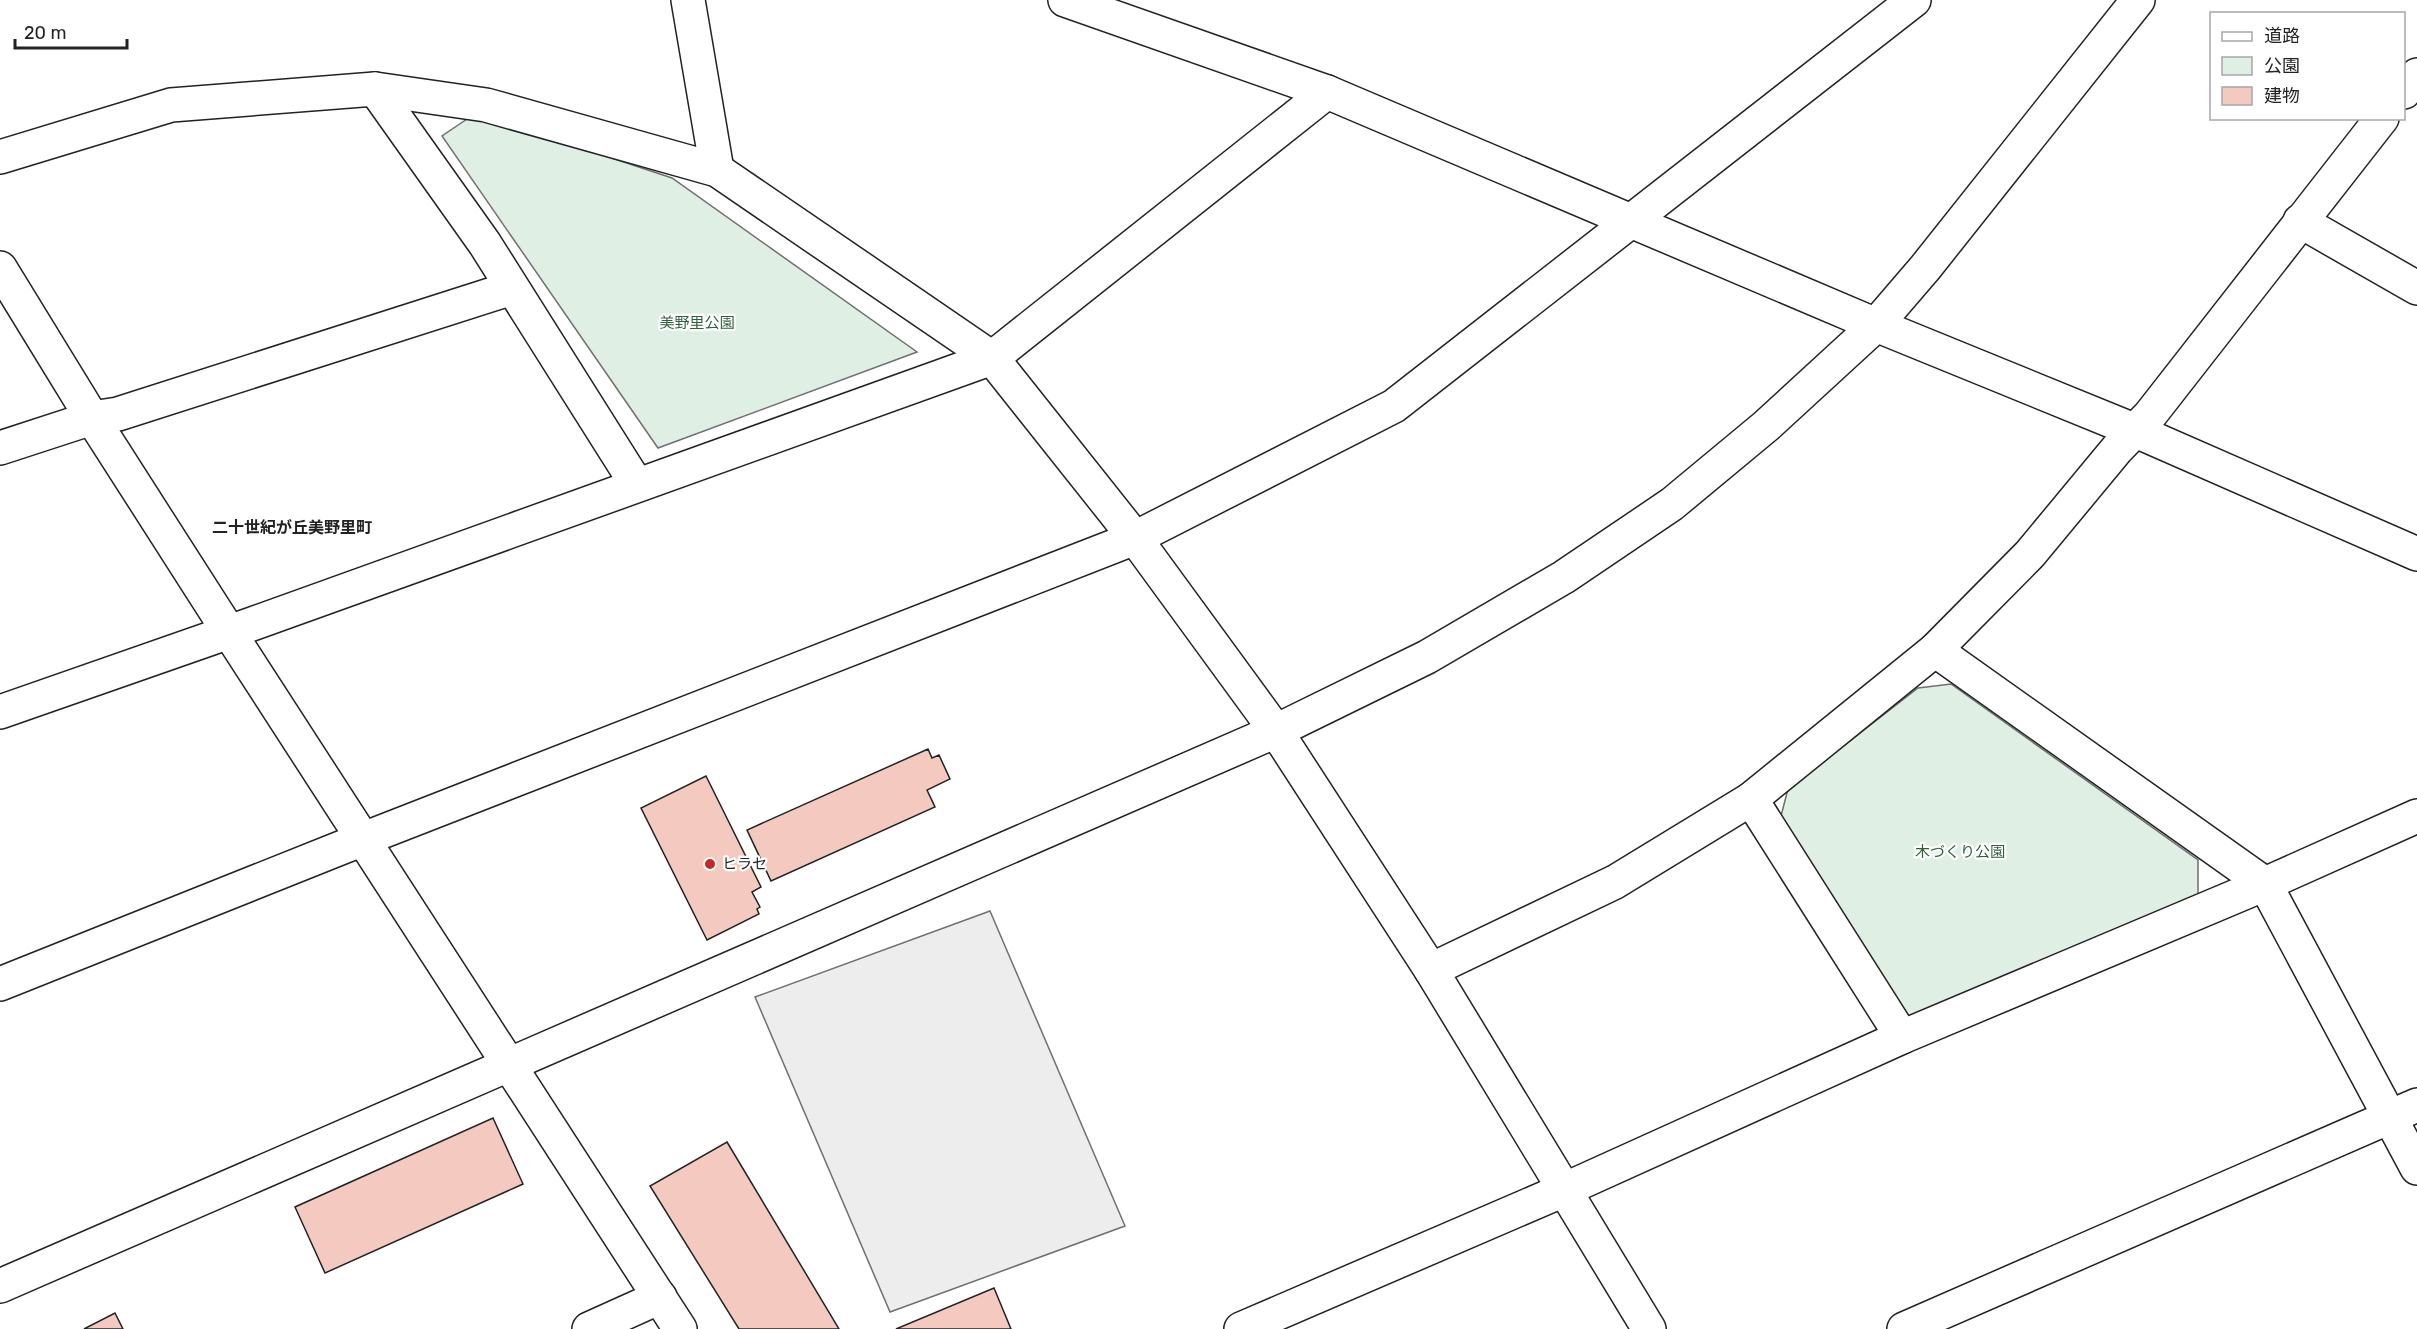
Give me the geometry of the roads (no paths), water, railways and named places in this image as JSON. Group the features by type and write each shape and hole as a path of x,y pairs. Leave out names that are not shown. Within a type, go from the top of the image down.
{"street":[{"path":"688,0 717,170"},
{"path":"1065,0 1327,92 1876,325 2136,431 2417,554"},
{"path":"0,984 364,839 1135,538 1394,406 1914,0"},
{"path":"0,1286 1276,731 1427,657 1564,577 1672,504 1766,426 1876,325 2138,0"},
{"path":"2405,90 2417,75"},
{"path":"375,89 485,244 637,485"},
{"path":"0,157 171,105 375,89 486,105 717,170 992,358 1135,538 1276,731 1431,970 1649,1329"},
{"path":"0,712 992,358 1327,92"},
{"path":"1431,970 1615,882 1752,799 1935,650 2030,554 2117,449 2136,431 2380,120"},
{"path":"2300,221 2417,288"},
{"path":"0,268 92,418 229,632 680,1329"},
{"path":"0,448 92,418 118,414 512,288"},
{"path":"1935,650 2265,884 2403,1111 2417,1168"},
{"path":"1752,799 1902,1037"},
{"path":"1241,1329 1566,1189 1902,1037 2265,884 2417,816"},
{"path":"1904,1329 2403,1111"},
{"path":"589,1329 660,1297"}],"place":[{"name":"ヒラセ","path":"710,864"}],"district":[{"name":"二十世紀が丘美野里町","path":"292,527"}],"park label":[{"name":"美野里公園","path":"697,323"},
{"name":"木づくり公園","path":"1960,852"}]}
